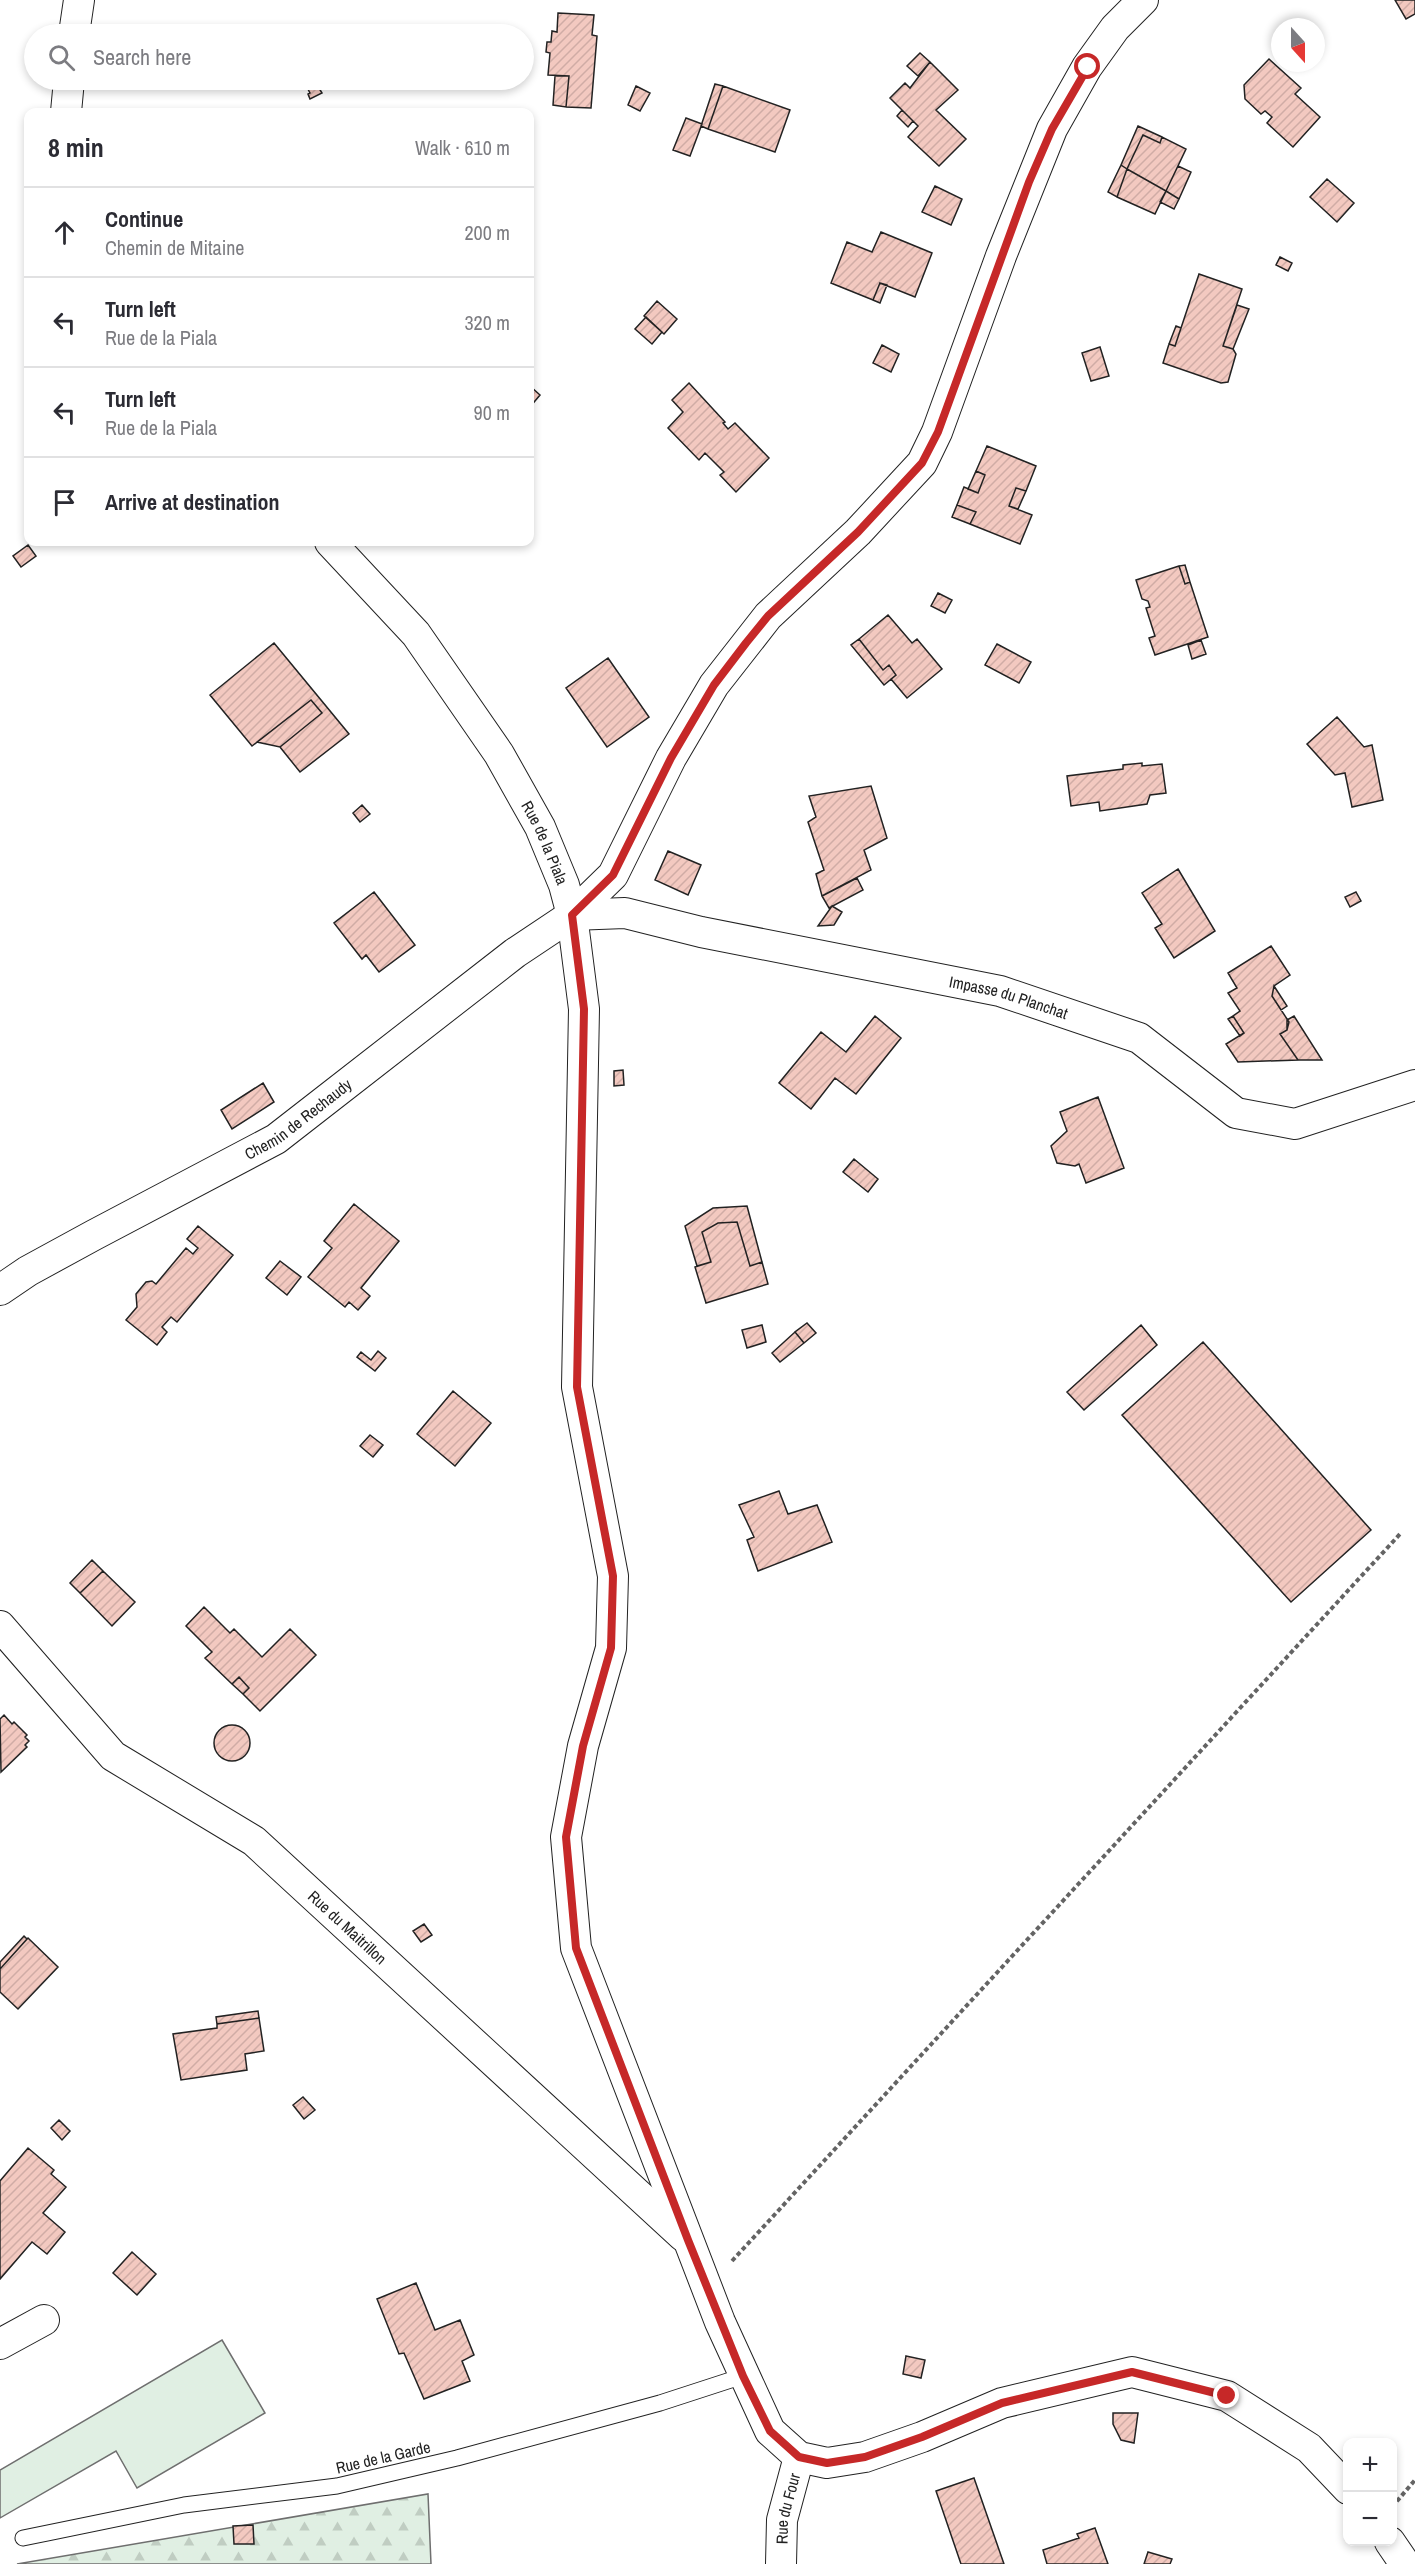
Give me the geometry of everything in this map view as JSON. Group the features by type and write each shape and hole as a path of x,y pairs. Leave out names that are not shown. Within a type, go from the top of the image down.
{"street":[{"path":"75,24 79,0"},
{"name":"Chemin de Rechaudy","path":"0,1290 28,1271 276,1139 515,953 572,915 613,875 671,758 714,685 768,616 858,532 922,463 938,432 1001,256 1052,129 1088,67 1115,28 1143,0"},
{"path":"66,108 68,90"},
{"name":"Rue de la Piala","path":"334,546 416,634 498,754 540,827 564,885 572,915 584,1009 577,1387 613,1576 611,1648 583,1746 566,1837 576,1948 707,2289 743,2376 770,2431 799,2457"},
{"name":"Impasse du Planchat","path":"572,915 625,913 701,932 1000,991 1139,1038 1236,1113 1294,1124 1415,1085"},
{"name":"Rue du Maitrillon","path":"0,1626 113,1756 254,1841 688,2240"},
{"path":"0,2344 44,2320"},
{"path":"799,2457 827,2463 865,2457 922,2437 1002,2403 1132,2372 1227,2396 1309,2448 1343,2485"},
{"name":"Rue du Four","path":"782,2564 783,2520 799,2457"},
{"path":"1393,2546 1405,2564"}],"lane":[{"name":"Rue de la Garde","path":"23,2538 184,2505 337,2486 457,2458 743,2376"}],"path":[{"path":"707,2289 1401,1534"},
{"path":"1397,2501 1415,2480"}],"green space":[{"path":"222,2340 265,2413 137,2488 116,2451 0,2518 0,2470"},
{"path":"428,2494 431,2564 17,2564"}],"building":[{"path":"1395,0 1415,0 1415,14 1406,19"},
{"path":"558,13 594,15 592,35 597,36 591,108 566,107 569,76 548,75 550,53 546,52 547,42 551,42 552,31 557,32"},
{"path":"920,53 930,62 918,76 907,66"},
{"path":"1269,59 1271,72 1283,72 1301,88 1295,94 1320,117 1293,147 1267,123 1272,117 1265,111 1261,114 1245,99 1244,85"},
{"path":"930,62 958,90 936,110 966,139 939,166 908,137 918,126 890,98 905,83 910,88"},
{"path":"555,76 569,76 566,107 553,105"},
{"path":"715,84 723,86 708,129 701,126"},
{"path":"636,86 650,93 640,111 628,105"},
{"path":"723,86 790,110 775,152 708,129"},
{"path":"308,90 320,90 322,93 310,99 308,94 310,93"},
{"path":"902,110 913,121 908,127 897,116"},
{"path":"686,118 702,124 690,156 673,150"},
{"path":"1138,126 1162,137 1160,143 1143,135 1127,169 1121,165"},
{"path":"1143,135 1160,143 1162,137 1186,149 1166,191 1127,169"},
{"path":"1121,165 1127,169 1117,197 1108,192"},
{"path":"1178,166 1191,172 1179,199 1166,191"},
{"path":"1127,169 1166,191 1155,214 1117,197"},
{"path":"1327,179 1354,203 1337,222 1310,197"},
{"path":"935,186 962,199 951,225 922,212"},
{"path":"1166,191 1179,199 1174,209 1160,202"},
{"path":"881,232 932,253 915,297 880,283 873,300 831,283 847,242 872,252"},
{"path":"1280,257 1292,263 1288,271 1276,265"},
{"path":"1199,274 1242,289 1223,346 1233,349 1236,354 1228,382 1221,383 1163,363 1169,344 1175,346"},
{"path":"880,283 887,285 880,303 873,300"},
{"path":"657,301 677,319 664,334 644,316"},
{"path":"1237,305 1249,309 1233,349 1223,346"},
{"path":"646,317 662,332 652,344 635,329"},
{"path":"1176,326 1181,328 1175,346 1169,344"},
{"path":"882,345 899,354 891,372 873,363"},
{"path":"1100,347 1109,376 1091,381 1082,353"},
{"path":"689,383 725,422 723,423 728,429 735,423 769,458 736,492 720,475 724,472 705,453 699,460 668,428 683,412 672,400"},
{"path":"534,390 540,395 534,402"},
{"path":"987,446 1036,466 1026,491 1016,488 1009,506 1032,515 1020,544 970,524 976,512 957,505 964,487 978,493 985,475 976,471"},
{"path":"976,471 985,475 978,493 968,489"},
{"path":"1016,488 1026,491 1018,509 1009,506"},
{"path":"957,505 976,512 970,524 952,517"},
{"path":"29,546 36,556 21,567 13,556"},
{"path":"1185,565 1190,582 1185,584 1179,566"},
{"path":"1179,566 1185,584 1190,582 1208,637 1155,655 1149,638 1155,636 1146,608 1150,607 1148,601 1142,599 1136,580"},
{"path":"938,593 952,600 945,613 931,606"},
{"path":"888,615 912,643 917,639 942,669 907,698 891,679 896,675 889,665 883,670 859,639"},
{"path":"859,639 883,670 889,665 896,675 884,685 851,645"},
{"path":"1201,640 1206,654 1192,659 1188,645"},
{"path":"274,643 349,734 300,772 280,747 322,713 311,700 252,746 210,695"},
{"path":"997,644 1031,662 1019,683 985,665"},
{"path":"608,658 649,717 607,747 566,688"},
{"path":"311,700 322,713 280,747 257,742"},
{"path":"1337,717 1364,747 1372,745 1383,800 1352,807 1345,773 1335,775 1307,744"},
{"path":"1142,763 1142,766 1162,764 1166,793 1150,795 1147,804 1100,811 1099,802 1071,806 1067,776 1123,769 1123,765"},
{"path":"871,786 887,838 864,850 871,870 822,896 816,874 824,870 808,822 816,817 809,796"},
{"path":"362,805 370,814 360,822 353,813"},
{"path":"668,851 701,865 688,895 655,880"},
{"path":"1178,869 1215,931 1174,958 1155,928 1162,924 1142,893"},
{"path":"857,878 863,890 829,908 822,896"},
{"path":"374,892 415,945 379,972 366,955 362,959 334,923"},
{"path":"1356,892 1361,901 1350,907 1345,897"},
{"path":"832,906 842,912 834,925 818,926"},
{"path":"1271,946 1290,975 1274,986 1272,996 1289,1022 1287,1030 1280,1034 1298,1060 1238,1062 1226,1044 1244,1033 1233,1016 1240,1011 1228,993 1237,988 1228,973"},
{"path":"1274,986 1287,1006 1281,1010 1272,996"},
{"path":"875,1016 901,1038 856,1094 835,1078 811,1109 779,1083 821,1032 846,1052"},
{"path":"1233,1016 1244,1033 1240,1036 1228,1019"},
{"path":"1294,1016 1322,1060 1298,1060 1280,1034 1287,1030 1287,1020"},
{"path":"623,1070 624,1085 614,1086 614,1071"},
{"path":"263,1083 274,1102 232,1129 221,1110"},
{"path":"1098,1097 1124,1168 1086,1183 1079,1164 1075,1166 1057,1163 1051,1146 1067,1131 1060,1112"},
{"path":"854,1159 878,1179 868,1192 843,1172"},
{"path":"354,1204 399,1241 361,1288 370,1296 358,1310 349,1302 345,1307 308,1277 332,1248 324,1241"},
{"path":"747,1206 762,1262 750,1266 737,1222 718,1223 702,1232 711,1262 697,1266 685,1226 713,1208"},
{"path":"737,1222 750,1266 762,1262 768,1284 706,1303 695,1267 711,1262 702,1232 718,1223"},
{"path":"198,1226 233,1255 177,1322 171,1317 162,1327 167,1332 157,1345 126,1320 137,1307 136,1294 146,1282 152,1281 156,1284 186,1248 193,1254 198,1248 187,1239"},
{"path":"280,1261 301,1277 287,1295 266,1278"},
{"path":"807,1323 816,1333 804,1343 795,1332"},
{"path":"762,1325 766,1342 747,1348 742,1330"},
{"path":"1141,1325 1157,1345 1084,1410 1067,1392"},
{"path":"795,1332 804,1343 780,1362 772,1353"},
{"path":"1203,1342 1371,1530 1291,1602 1122,1415"},
{"path":"378,1351 386,1358 375,1371 357,1357 361,1352 371,1360"},
{"path":"453,1391 491,1423 455,1466 417,1434"},
{"path":"370,1435 383,1445 373,1457 360,1446"},
{"path":"779,1491 788,1514 817,1505 832,1542 758,1571 747,1540 754,1537 739,1505"},
{"path":"92,1560 103,1571 80,1593 70,1583"},
{"path":"103,1571 135,1602 112,1626 80,1593"},
{"path":"204,1607 230,1633 234,1629 262,1657 290,1629 316,1655 260,1711 243,1694 249,1688 239,1677 232,1684 205,1658 212,1652 186,1626"},
{"path":"239,1677 249,1688 243,1694 232,1684"},
{"path":"4,1715 27,1735 25,1737 29,1741 25,1745 27,1747 1,1772 0,1719"},
{"path":"232,1725 245,1730 250,1743 245,1756 232,1761 219,1756 214,1743 219,1730"},
{"path":"424,1924 432,1935 421,1942 413,1931"},
{"path":"24,1936 27,1939 0,1969 0,1962"},
{"path":"28,1938 58,1967 18,2009 0,1992 0,1969"},
{"path":"258,2011 259,2018 217,2024 216,2017"},
{"path":"259,2018 264,2051 245,2054 247,2070 181,2080 173,2034 217,2028 217,2024"},
{"path":"303,2097 315,2110 304,2119 293,2105"},
{"path":"59,2120 70,2131 62,2140 51,2128"},
{"path":"28,2148 54,2170 51,2174 66,2187 43,2213 65,2232 47,2254 32,2242 0,2279 0,2181"},
{"path":"132,2252 156,2274 137,2295 113,2273"},
{"path":"416,2283 435,2330 460,2320 474,2355 462,2361 470,2381 424,2399 404,2353 399,2354 377,2299"},
{"path":"906,2356 925,2360 921,2378 903,2374"},
{"path":"1113,2413 1138,2413 1134,2443 1121,2440 1113,2424"},
{"path":"974,2478 1004,2564 961,2564 936,2491"},
{"path":"253,2525 254,2544 234,2544 233,2526"},
{"path":"1095,2528 1108,2564 1047,2564 1043,2550 1079,2538 1077,2534"},
{"path":"1148,2552 1172,2559 1170,2564 1144,2564"}],"route":[{"path":"1088,67 1052,129 1029,182 938,432 922,463 858,532 768,616 746,643 714,685 671,758 613,875 572,915 584,1009 577,1387 613,1576 611,1648 583,1746 566,1837 576,1948 688,2240 743,2376 770,2431 799,2457 827,2463 865,2457 922,2437 1002,2403 1132,2372 1227,2396"}]}
